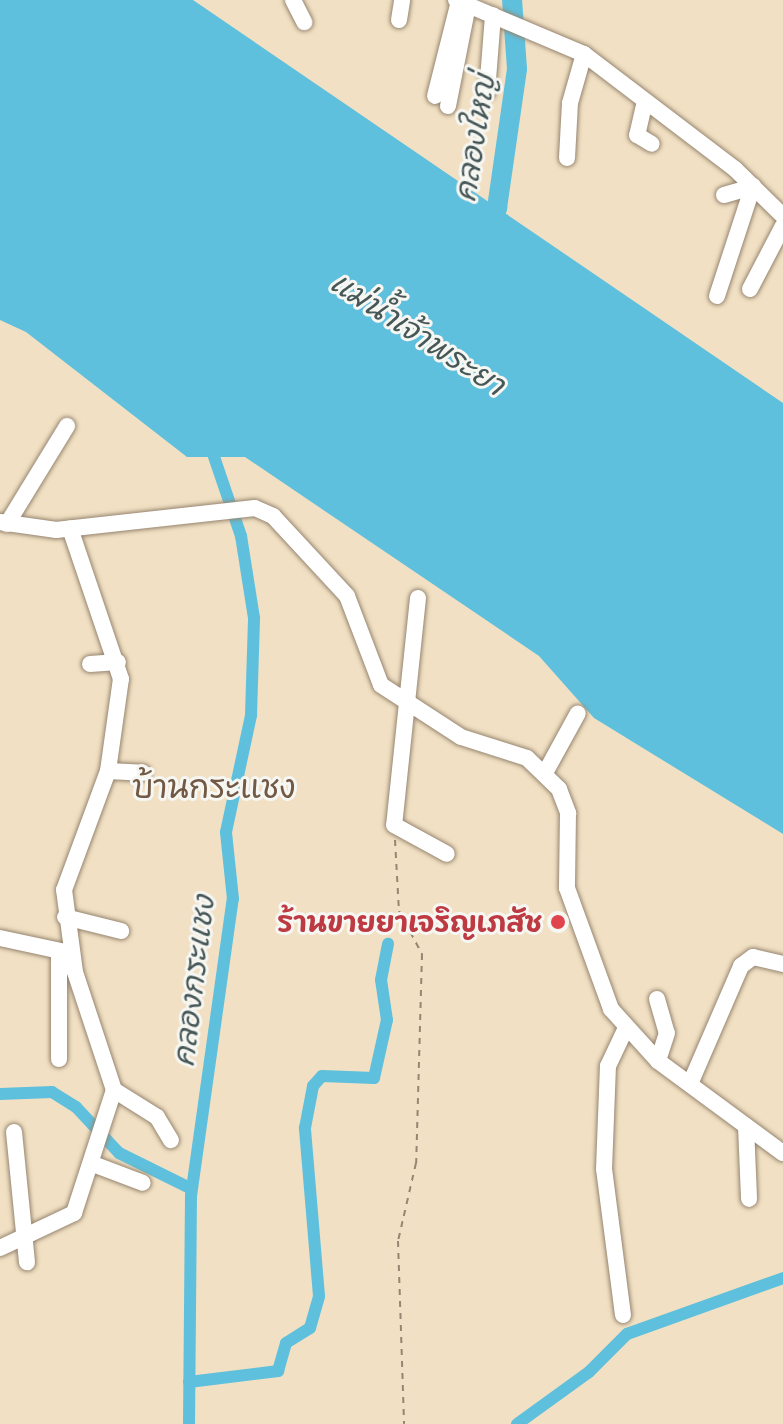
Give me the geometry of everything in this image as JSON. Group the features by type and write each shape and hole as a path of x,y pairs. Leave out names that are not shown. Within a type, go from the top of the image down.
{"street":[{"path":"293,0 304,22"},
{"path":"399,20 402,0"},
{"path":"441,101 466,3 584,54 695,139 783,216"},
{"path":"487,92 501,18"},
{"path":"567,158 570,103 584,54"},
{"path":"645,101 637,135 652,144"},
{"path":"724,195 752,187"},
{"path":"717,296 752,187"},
{"path":"750,289 783,226"},
{"path":"67,426 4,523 70,528 197,518 255,508 273,516 335,579 358,620 372,673 452,733 515,752 545,773 565,798 567,888 603,993 626,1028 658,1061 783,1153"},
{"path":"59,1059 68,867 108,771 121,702 118,662 70,528"},
{"path":"418,598 404,700 394,825 447,854"},
{"path":"90,664 118,662"},
{"path":"545,773 578,713"},
{"path":"108,771 143,773"},
{"path":"65,917 121,931"},
{"path":"0,938 65,952"},
{"path":"0,1248 74,1213 93,1164 114,1090 65,952"},
{"path":"690,1084 741,966 753,957 783,964"},
{"path":"657,999 667,1033 658,1061"},
{"path":"623,1315 604,1169 608,1066 626,1028"},
{"path":"114,1090 157,1117 171,1140"},
{"path":"746,1126 749,1199"},
{"path":"14,1132 20,1238 27,1262"},
{"path":"93,1164 143,1183"}],"path":[{"path":"394,825 399,911 422,954 416,1163 398,1241 404,1424"}],"water":[{"name":"แม่น้ำเจ้าพระยา","path":"0,0 193,0 783,403 783,834 594,718 539,656 245,457 187,457 26,332 0,320"}],"waterway":[{"name":"คลองใหญ่","path":"485,232 497,208 517,69 512,0"},
{"name":"คลองกระแชง","path":"189,1424 191,1196 233,899 226,832 251,715 254,618 241,536 210,445"},
{"path":"189,1382 278,1371 286,1343 310,1328 319,1296 305,1128 313,1086 322,1076 374,1078 387,1020 381,980 388,944"},
{"path":"0,1094 52,1092 76,1107 119,1153 192,1189"},
{"path":"517,1424 589,1372 627,1334 783,1278"}],"place":[{"name":"ร้านขายยาเจริญเภสัช","path":"558,922"}],"district":[{"name":"บ้านกระแชง","path":"214,787"}]}
